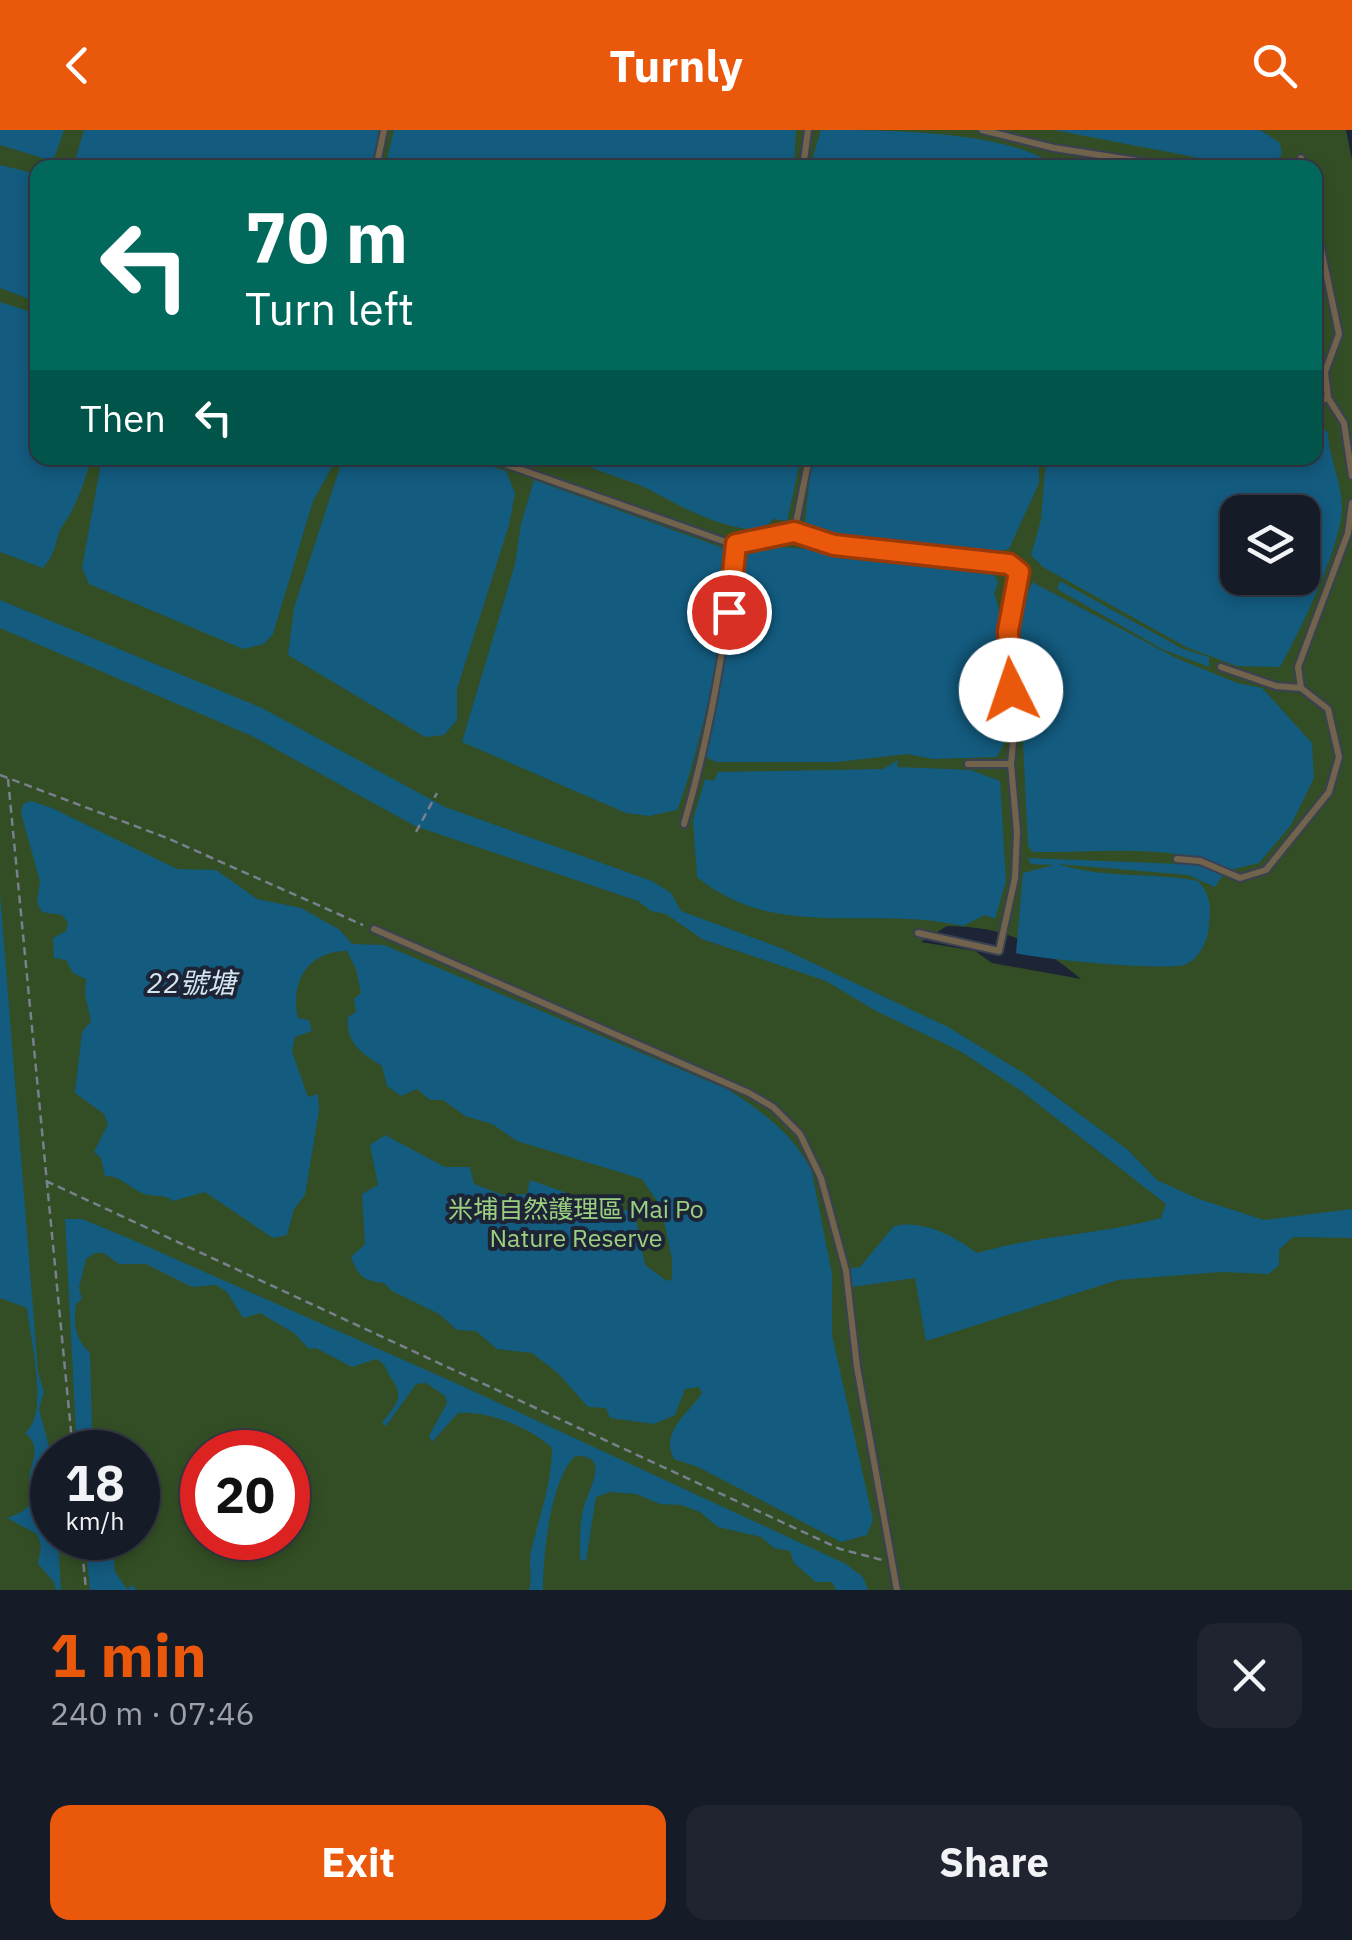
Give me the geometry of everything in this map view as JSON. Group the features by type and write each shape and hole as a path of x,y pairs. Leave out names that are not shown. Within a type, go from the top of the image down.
{"lane":[{"path":"378,160 384,130"},
{"path":"804,160 808,130"},
{"path":"982,130 1054,148 1132,160"},
{"path":"1322,253 1339,334 1326,372 1328,398 1344,423 1352,476"},
{"path":"1322,399 1328,398"},
{"path":"508,465 736,544 794,532 834,545 980,558 1009,564 1019,572 1007,660 1015,721 1010,764 1016,832 1015,878 999,950 918,933"},
{"path":"794,532 807,465"},
{"path":"1301,688 1298,666 1348,533 1352,502"},
{"path":"684,824 703,759 725,646 736,544"},
{"path":"1177,859 1200,861 1240,878 1266,870 1330,792 1339,756 1328,709 1301,688 1276,686 1221,668"},
{"path":"968,764 1010,764"},
{"path":"374,929 749,1093 773,1106 800,1134 818,1168 845,1267 857,1368 897,1590"}],"path":[{"path":"0,774 168,838 374,929"},
{"path":"8,779 71,1430"},
{"path":"416,832 437,793"},
{"path":"46,1181 840,1549 892,1562"},
{"path":"83,1560 86,1590"}],"green space":[{"name":"米埔自然護理區 Mai Po Nature Reserve","path":"0,130 1346,130 1352,160 1352,1590 0,1590","holes":["947,926 1003,933 1035,946 1081,979 992,963 975,951 921,942"]}],"water":[{"path":"0,130 64,130 55,156 49,160 0,145"},
{"path":"84,130 380,130 373,160 75,160"},
{"path":"394,130 796,130 794,160 387,160"},
{"path":"821,130 910,132 978,139 1044,160 812,160"},
{"path":"1054,130 1260,130 1280,143 1282,154 1276,160 1210,160"},
{"path":"0,165 30,172 30,299 0,288"},
{"path":"0,302 30,312 30,465 89,465 43,568 0,552"},
{"path":"1322,427 1328,433 1342,508 1335,544 1320,584 1320,495 1220,495 1220,595 1315,595 1280,667 1237,666 1186,647 1043,567 1031,555 1041,520 1045,465 1322,465"},
{"path":"101,465 333,465 313,501 273,634 264,644 243,649 89,584 82,568"},
{"path":"341,465 487,465 506,471 515,493 509,525 457,689 457,720 444,735 425,737 288,655 294,608"},
{"path":"588,465 799,465 787,521 773,519 763,531 706,518 644,487"},
{"path":"811,465 1039,465 1039,483 1009,549 997,552 882,542 804,530"},
{"path":"534,480 723,548 725,600 713,678 677,810 649,816 626,813 462,742 515,564"},
{"path":"759,545 981,564 992,569 998,583 994,594 1000,620 1000,691 1008,727 997,757 933,759 907,754 837,762 716,762 708,758 704,749 727,642 743,614 745,561 749,550"},
{"path":"1060,581 1183,649 1209,657 1209,667 1162,649 1057,589"},
{"path":"1032,582 1176,658 1237,683 1262,688 1312,743 1314,778 1291,825 1259,863 1230,870 1210,861 1161,852 1033,852 1028,846 1015,646 1021,611"},
{"path":"0,600 262,708 445,807 652,881 671,893 681,911 781,948 948,1027 1025,1074 1128,1150 1157,1180 1196,1198 1264,1220 1352,1209 1352,1238 1293,1237 1279,1250 1279,1265 1269,1274 1221,1272 1118,1280 926,1341 915,1278 852,1287 848,1269 860,1267 894,1226 938,1230 977,1253 1161,1218 1166,1204 1020,1090 960,1051 876,1011 826,981 702,939 666,914 651,911 638,901 415,826 252,736 0,628"},
{"path":"898,760 897,767 971,770 1000,781 1006,881 995,919 985,915 963,926 928,920 792,916 728,897 697,877 693,820 705,779 714,781 718,772 883,769"},
{"name":"22號塘","path":"31,801 177,869 216,870 257,899 301,908 340,930 352,944 384,945 727,1089 776,1124 812,1172 832,1274 832,1335 873,1520 867,1535 841,1542 698,1467 674,1459 670,1440 702,1393 699,1387 685,1389 675,1415 654,1424 610,1418 606,1408 588,1407 558,1373 532,1353 497,1349 476,1331 457,1330 439,1314 359,1273 351,1257 365,1244 362,1194 378,1185 370,1145 385,1135 445,1167 470,1167 474,1184 503,1195 527,1194 530,1180 570,1194 578,1204 616,1213 634,1208 645,1265 667,1281 672,1279 672,1259 661,1207 642,1179 517,1141 492,1124 465,1116 443,1100 430,1100 417,1089 401,1096 387,1086 382,1066 362,1052 349,1034 348,1017 356,1012 354,999 361,993 347,951 321,957 304,971 299,981 298,1018 309,1020 312,1031 295,1037 292,1051 308,1097 318,1094 319,1111 305,1195 294,1209 287,1235 273,1238 205,1192 173,1201 142,1193 119,1179 105,1176 101,1158 94,1152 108,1124 104,1114 75,1093 82,1032 91,1021 86,979 73,973 66,960 54,958 53,938 66,931 68,923 62,915 42,912 37,903 40,881 21,813 23,804"},
{"path":"1028,858 1204,865 1223,875 1215,887 1188,875 1058,864 1092,872 1198,881 1210,907 1203,947 1187,964 1157,967 1016,953 1023,873 1054,865 1031,864"},
{"path":"0,893 38,1371 44,1392 39,1409 45,1430 30,1430 30,1438 25,1433 36,1410 37,1393 27,1308 0,1298"},
{"path":"65,1219 82,1219 128,1238 460,1385 846,1564 863,1577 868,1590 836,1590 832,1582 816,1582 794,1563 790,1551 774,1548 761,1537 718,1527 700,1512 681,1505 660,1504 636,1494 610,1492 596,1497 586,1561 580,1559 582,1516 595,1467 586,1457 575,1456 554,1500 543,1590 529,1590 531,1551 552,1448 521,1427 470,1413 458,1413 432,1442 429,1436 447,1403 445,1396 426,1383 416,1384 386,1426 382,1423 397,1401 398,1391 380,1361 352,1367 316,1348 309,1349 294,1333 260,1313 243,1318 227,1292 216,1285 192,1287 146,1264 119,1264 104,1253 86,1259 79,1288 82,1299 76,1304 76,1330 90,1353 93,1430 76,1430"},
{"path":"29,1505 30,1530 7,1518 25,1510"},
{"path":"39,1560 59,1560 61,1590 56,1590"},
{"path":"87,1560 114,1560 115,1572 127,1589 133,1585 136,1590 90,1590"}],"route":[{"path":"729,612 736,544 794,532 834,545 1009,564 1019,572 1008,631 1011,690"}]}
